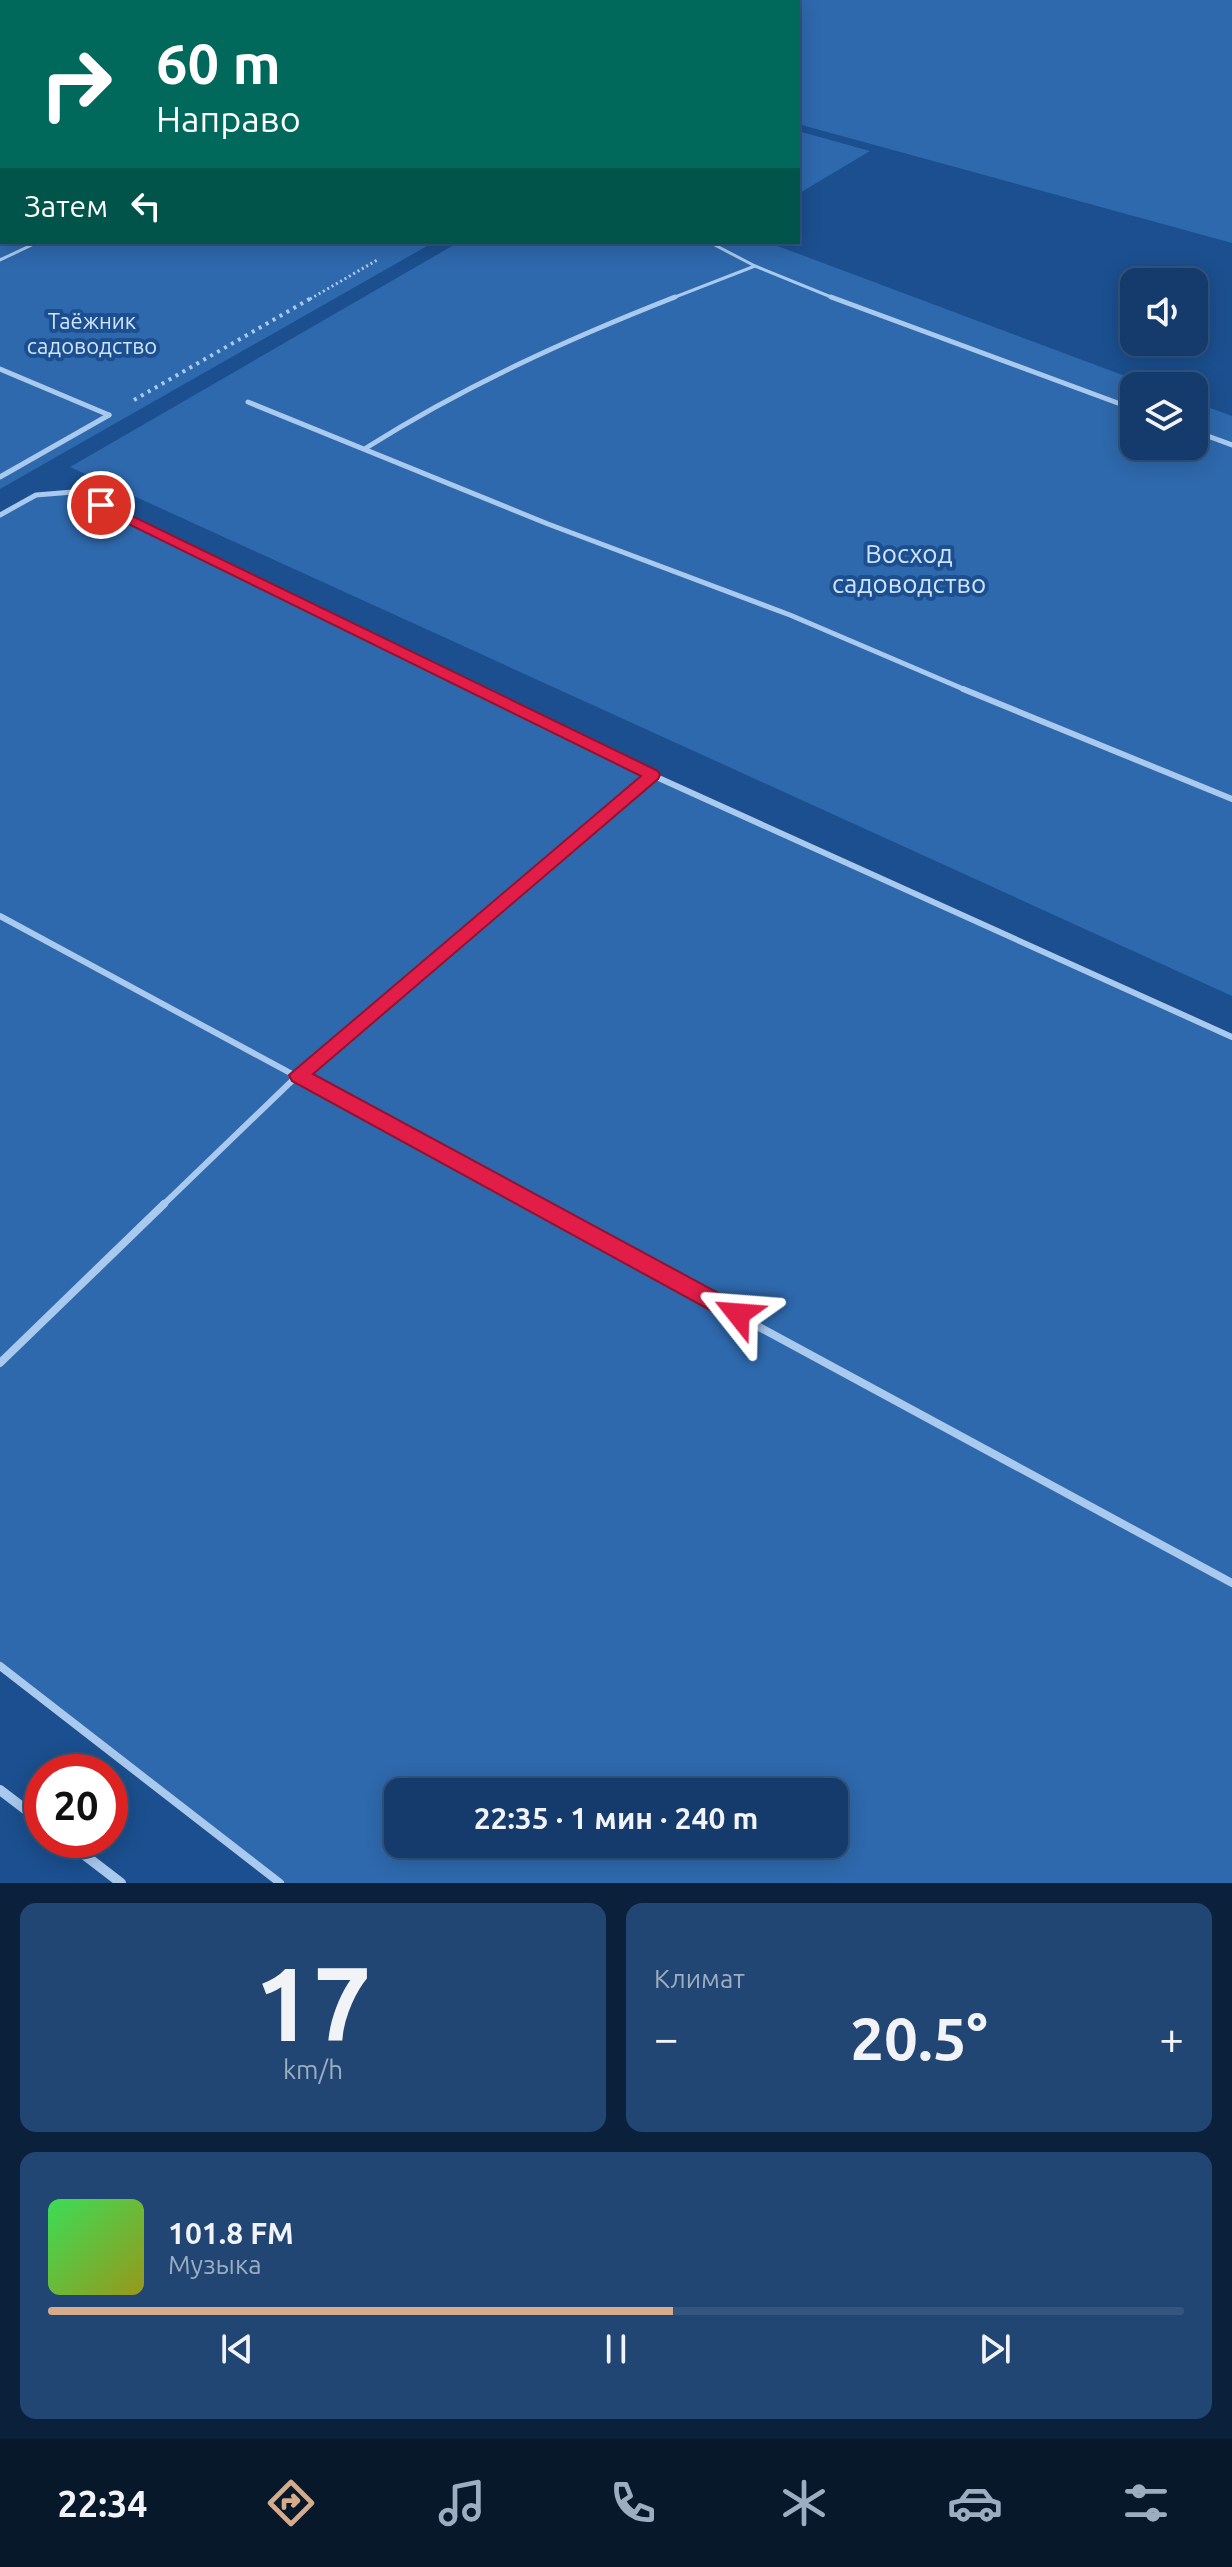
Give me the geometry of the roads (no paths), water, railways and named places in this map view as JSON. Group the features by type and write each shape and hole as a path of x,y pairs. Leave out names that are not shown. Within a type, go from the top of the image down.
{"street":[{"path":"0,1790 24,1808"},
{"path":"88,1858 121,1883"}],"lane":[{"path":"0,260 34,244"},
{"path":"713,244 804,287 1120,404"},
{"path":"366,448 436,404 588,331 755,266"},
{"path":"0,369 109,415 0,477"},
{"path":"248,402 548,524 790,615 1081,739 1232,799"},
{"path":"1208,436 1232,445"},
{"path":"0,515 36,495 73,492 652,775 1232,1037"},
{"path":"0,1363 298,1075 652,775"},
{"path":"0,916 1232,1583"},
{"path":"0,1666 280,1883"}],"park label":[{"name":"Таёжник садоводство","path":"92,332"},
{"name":"Восход садоводство","path":"909,568"}]}
